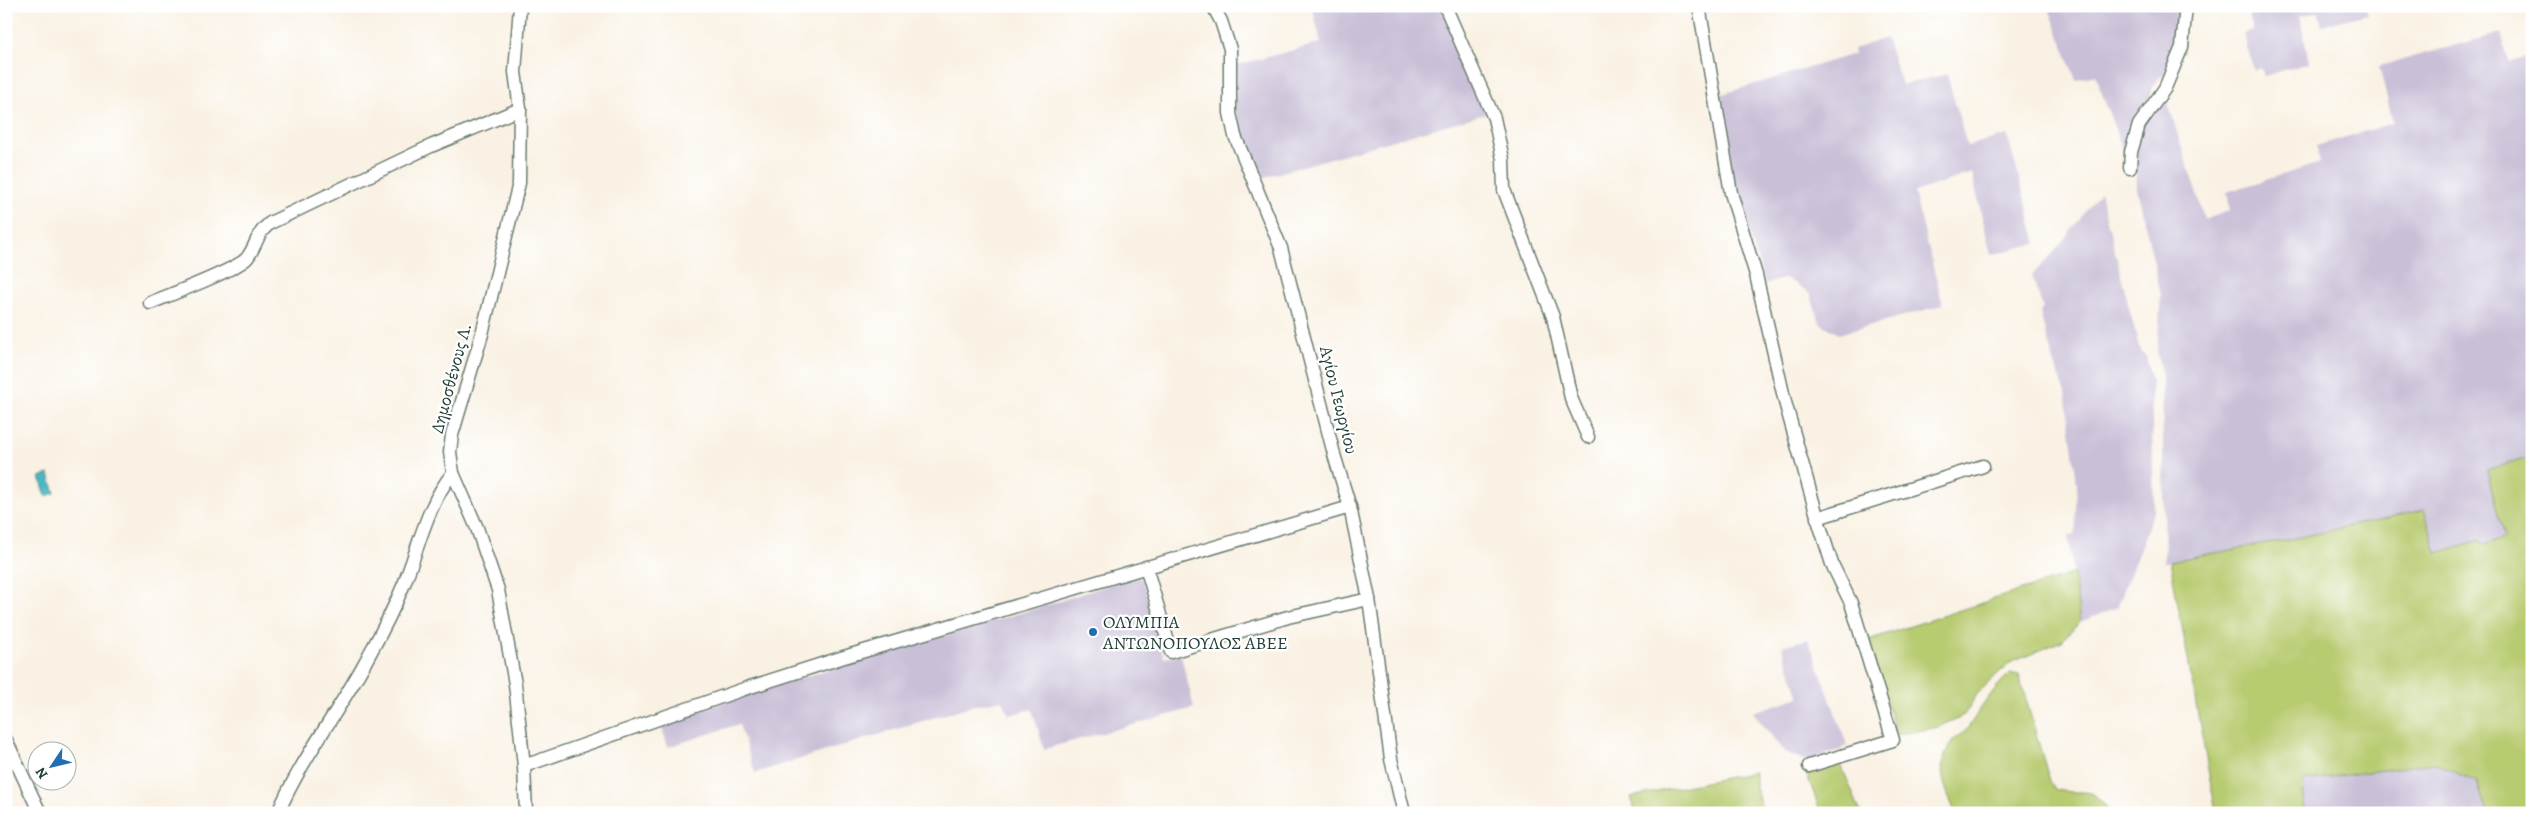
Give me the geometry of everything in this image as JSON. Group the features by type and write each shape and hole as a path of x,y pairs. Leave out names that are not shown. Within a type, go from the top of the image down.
{"street":[{"name":"Δημοσθένους Λ.","path":"520,6 515,72 520,109 519,183 477,350 452,435 450,452 453,473 478,528 498,590 515,684 524,766 526,813"},
{"name":"Αγίου Γεωργίου","path":"1213,6 1221,21 1230,49 1230,113 1235,136 1281,248 1335,458 1350,507 1369,599 1391,759 1404,813"},
{"path":"1445,6 1494,118 1503,159 1504,190 1553,317 1571,398 1588,437"},
{"path":"1699,6 1732,194 1756,275 1785,402 1832,564 1851,603 1893,740 1809,766"},
{"path":"2130,168 2130,152 2139,125 2165,88 2182,47 2186,6"},
{"path":"150,303 246,259 260,231 270,223 431,146 520,109"},
{"path":"1818,518 1983,466"},
{"path":"278,813 314,744 369,657 404,584 434,505 444,485 453,473"},
{"path":"524,766 753,686 1350,507"},
{"path":"1146,567 1171,652 1280,619 1369,599"},
{"path":"6,740 40,813"}],"shaded area":[{"path":"1312,6 1442,6 1488,113 1258,179 1239,128 1235,105 1237,65 1321,43"},
{"path":"2048,6 2180,6 2177,43 2166,74 2159,78 2152,89 2151,98 2130,133 2126,153 2124,154 2095,75 2076,80"},
{"path":"2247,6 2365,6 2368,14 2322,25 2318,12 2300,16 2309,63 2264,76 2261,68 2254,70 2243,33 2253,30"},
{"path":"2501,33 2509,62 2532,54 2532,457 2487,470 2504,538 2482,544 2480,541 2436,553 2424,510 2282,541 2165,562 2162,377 2157,353 2161,295 2137,188 2136,152 2141,131 2165,94 2205,220 2230,210 2227,192 2320,163 2316,146 2393,123 2379,66"},
{"path":"1886,38 1902,85 1947,74 1967,146 2007,135 2037,243 1991,255 1972,173 1914,192 1943,305 1839,334 1820,323 1810,293 1786,278 1765,284 1733,181 1719,95 1854,54 1853,49"},
{"path":"2100,192 2140,351 2146,356 2151,383 2154,511 2117,608 2080,622 2068,536 2075,535 2077,483 2065,393 2052,356 2040,313 2043,308 2032,275 2056,250"},
{"path":"1142,578 1164,658 1181,655 1194,708 1044,749 1032,709 1009,715 1003,700 971,706 755,773 739,724 668,747 661,725 746,694 1054,603 1126,579"},
{"path":"1808,639 1847,745 1840,750 1807,761 1784,752 1753,712 1799,697 1782,646"},
{"path":"2434,763 2477,782 2487,813 2305,813 2303,781"}],"green space":[{"path":"2532,457 2532,813 2487,813 2477,782 2434,763 2303,781 2305,813 2216,813 2170,561 2282,541 2424,510 2437,553 2480,540 2482,544 2504,538 2487,470"},
{"path":"2074,573 2080,622 2062,641 2008,664 1978,693 1964,715 1938,727 1896,735 1868,640"},
{"path":"2010,673 2019,675 2050,782 2056,790 2092,794 2110,813 1955,813 1943,776 1943,759 1953,740 1966,730 1992,693"},
{"path":"1840,762 1861,813 1821,813 1806,772"},
{"path":"1755,772 1755,788 1764,813 1636,813 1631,797"}],"water":[{"path":"49,474 55,493 46,496 40,477"}],"place":[{"name":"ΟΛΥΜΠΙΑ ΑΝΤΩΝΟΠΟΥΛΟΣ ΑΒΕΕ","path":"1093,632"}]}
